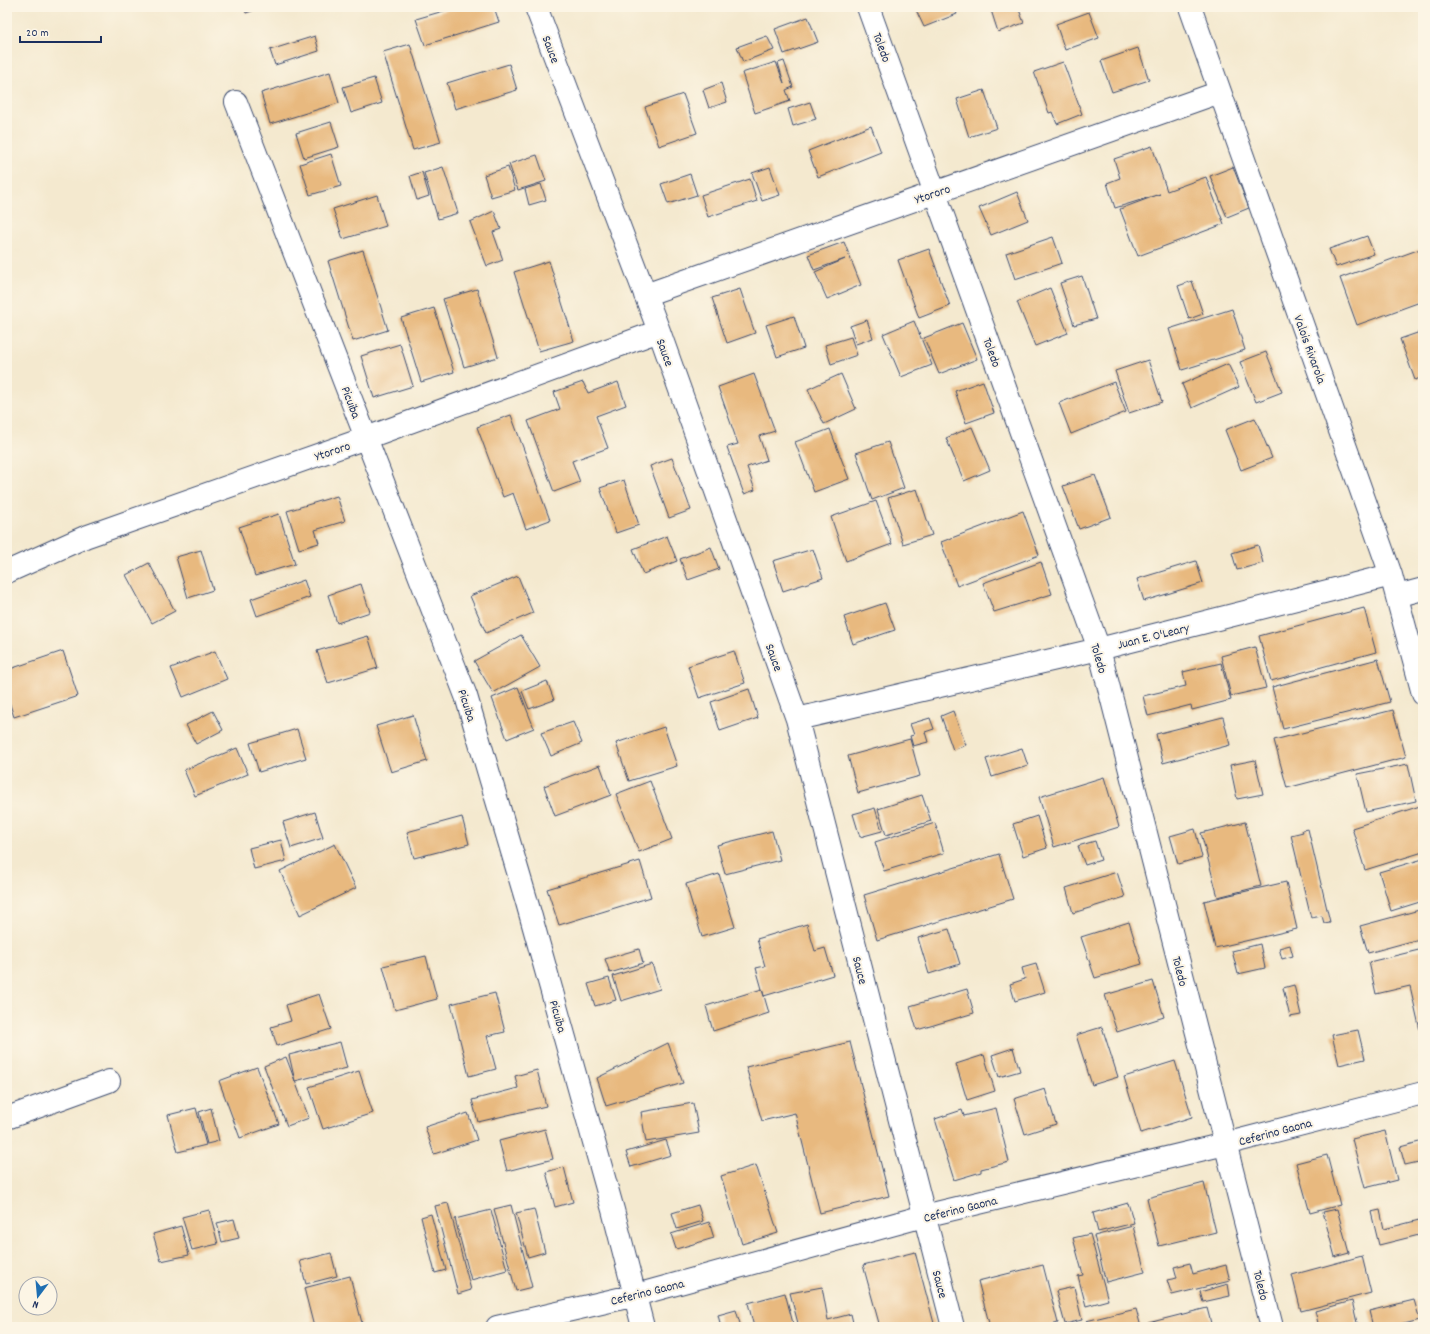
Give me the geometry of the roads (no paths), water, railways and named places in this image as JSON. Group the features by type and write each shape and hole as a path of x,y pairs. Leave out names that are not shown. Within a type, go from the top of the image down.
{"street":[{"name":"Sauce","path":"536,7 645,295 797,719 953,1327"},
{"name":"Toledo","path":"868,7 1098,649 1272,1327"},
{"name":"Valois Rivarola","path":"1190,7 1394,585 1423,694"},
{"name":"Ytororo","path":"645,295 1220,92"},
{"name":"Picuiba","path":"236,102 466,696 526,899 611,1203 636,1295 643,1327"},
{"name":"Ytororo","path":"7,572 85,537 366,438 658,331"},
{"name":"Juan E. O'Leary","path":"797,719 1098,649 1394,585 1423,589"},
{"path":"7,1118 109,1081"},
{"name":"Ceferino Gaona","path":"498,1327 636,1295 924,1216 1225,1144 1423,1093"}]}
